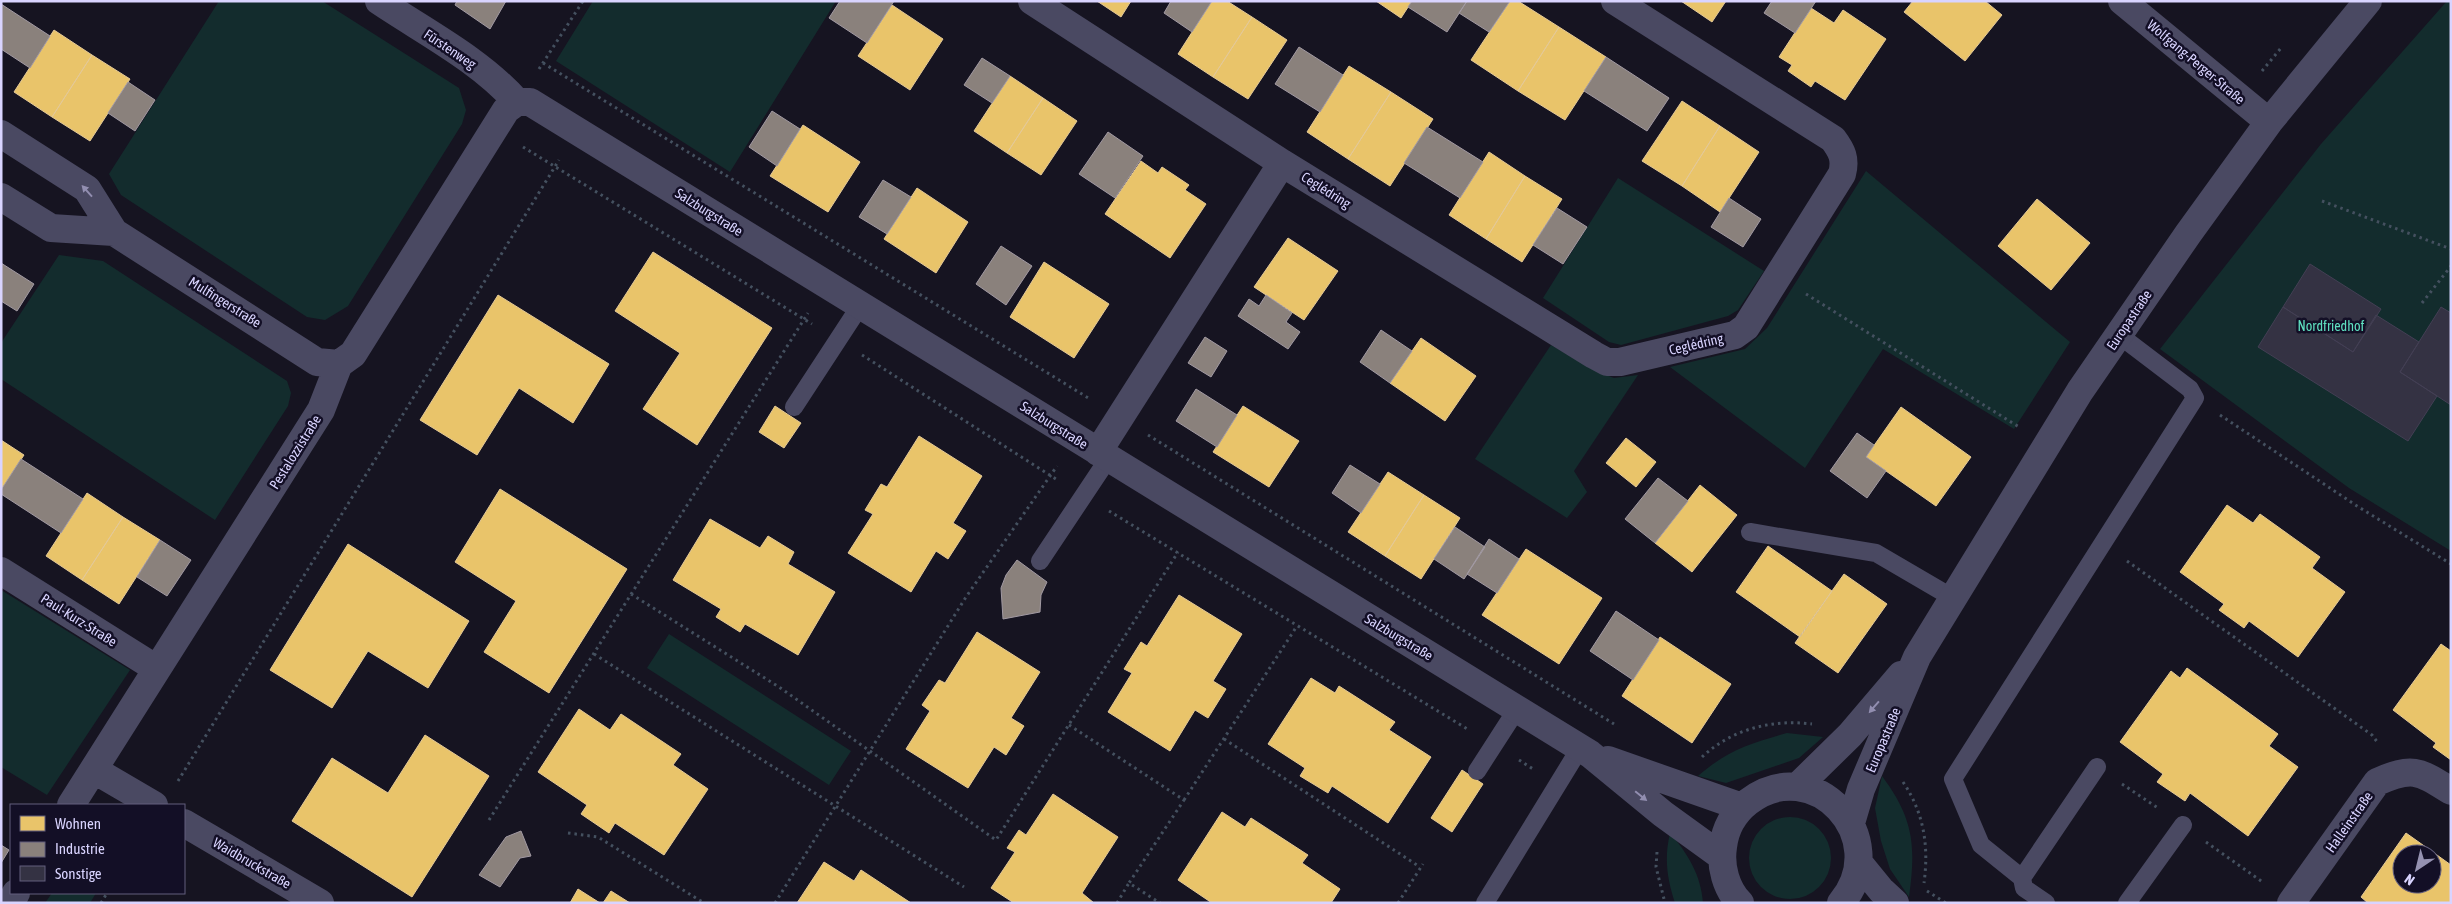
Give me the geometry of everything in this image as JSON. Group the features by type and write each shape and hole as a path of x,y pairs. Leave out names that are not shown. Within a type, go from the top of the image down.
{"street":[{"name":"Fürstenweg","path":"379,1 482,70 504,88 517,102"},
{"name":"Ceglédring","path":"1032,1 1282,163 1607,362 1620,362 1734,335 1746,327 1842,174 1845,163 1843,152 1833,139 1615,1"},
{"name":"Wolfgang-Perger-Straße","path":"2122,1 2269,122"},
{"name":"Europastraße","path":"1851,824 1861,788 1917,657 2080,391 2188,234 2269,122 2368,1"},
{"name":"Salzburgstraße","path":"517,102 530,102 1585,751 1663,814 1721,856"},
{"name":"Pestalozzistraße","path":"73,804 322,410 339,364 353,354 498,122 506,110 517,102"},
{"name":"Mulfingerstraße","path":"1,134 87,189 114,232 317,362 339,364"},
{"path":"1103,455 1282,163"},
{"name":"Mulfingerstraße","path":"1,197 51,228 114,232"},
{"name":"Paul-Kurz-Straße","path":"1,571 157,669"},
{"name":"Europastraße","path":"1798,787 1850,735 1917,657"},
{"name":"Salzburgstraße","path":"1585,751 1742,807"},
{"path":"94,770 164,797"},
{"path":"2399,772 2423,774 2451,791"},
{"name":"Halleinstraße","path":"2291,903 2377,782 2399,772"},
{"path":"1731,897 1721,856 1724,838 1731,821 1742,807 1767,791 1798,787 1814,791 1829,799 1841,810 1851,824 1858,843 1859,863 1856,878 1841,903"},
{"name":"Waidbruckstraße","path":"185,824 320,903"},
{"path":"1859,863 1881,890 1895,903"}],"lane":[{"path":"794,407 860,306"},
{"path":"2046,903 2024,888 2022,878 1981,845 1954,779 2195,398 2190,389 2119,335"},
{"path":"1040,561 1103,455"},
{"path":"1750,532 1876,553 1953,598"},
{"path":"1477,771 1517,709"},
{"path":"1485,903 1585,751"},
{"path":"2022,878 2097,767"},
{"path":"2127,903 2183,825"}],"path":[{"path":"517,102 583,1"},
{"path":"164,797 577,131"},
{"path":"2322,201 2451,249"},
{"path":"2422,303 2451,266"},
{"path":"1778,276 2047,444"},
{"path":"490,820 826,284"},
{"path":"2195,398 2349,500 2451,564"},
{"path":"775,903 966,598 1075,438"},
{"path":"2103,545 2372,735 2399,772"},
{"path":"631,594 779,688 996,840 1178,552"},
{"path":"1117,903 1297,626"},
{"path":"594,654 964,887"},
{"path":"1069,725 1184,800"},
{"path":"1224,739 1420,867"},
{"path":"2097,767 2183,825 2268,886"},
{"path":"568,833 598,837 704,903"},
{"path":"1398,903 1423,864"},
{"path":"1129,883 1160,903"},
{"path":"1924,888 1946,903"}],"green space":[{"path":"219,1 322,1 459,88 466,110 462,124 348,306 325,320 307,317 121,195 109,174"},
{"path":"593,1 836,1 730,172 556,61"},
{"name":"Nordfriedhof","path":"2447,1 2451,1 2451,551 2349,488 2160,349 2321,144"},
{"path":"1866,171 2070,342 2014,429 1883,349 1805,468 1670,367 1745,349 1767,328"},
{"path":"1618,178 1764,271 1738,310 1728,316 1621,345 1609,342 1543,298"},
{"path":"59,255 103,261 287,381 291,393 288,406 215,520 1,379 1,343"},
{"path":"1551,345 1598,372 1614,378 1638,375 1574,471 1587,492 1567,518 1475,459"},
{"path":"1,590 130,670 47,795 1,767"},
{"path":"669,634 851,751 829,785 647,668"},
{"path":"1787,733 1823,737 1799,758 1726,783 1698,776 1729,754"},
{"path":"1882,776 1901,806 1910,834 1912,863 1909,897 1890,869 1881,841 1875,808"},
{"path":"1790,817 1806,820 1819,829 1828,842 1831,858 1828,874 1819,887 1806,896 1790,899 1774,896 1761,887 1752,874 1749,858 1752,842 1761,829 1774,820"},
{"path":"1670,833 1692,865 1700,883 1703,903 1675,903 1667,868"},
{"path":"51,894 95,894 90,903 45,903"}],"building: Wohnen":[{"path":"1097,1 1131,1 1121,17"},
{"path":"1212,1 1227,1 1252,17 1213,77 1178,54"},
{"path":"1376,1 1412,1 1401,18"},
{"path":"1510,1 1518,1 1559,27 1518,91 1471,60"},
{"path":"1681,1 1726,1 1712,22"},
{"path":"1913,1 1985,1 2002,15 1965,61 1904,12"},
{"path":"892,5 943,39 910,90 858,56"},
{"path":"1811,8 1834,23 1843,10 1886,39 1845,100 1815,81 1811,87 1788,71 1792,65 1779,57"},
{"path":"1252,17 1287,40 1248,99 1213,77"},
{"path":"1559,27 1606,57 1565,120 1518,91"},
{"path":"54,30 92,55 52,117 14,92"},
{"path":"92,55 130,79 90,141 52,117"},
{"path":"1349,66 1391,92 1348,159 1307,132"},
{"path":"1010,76 1043,98 1007,153 974,131"},
{"path":"1391,92 1433,119 1390,186 1348,159"},
{"path":"1043,98 1077,121 1041,175 1007,153"},
{"path":"1682,101 1720,126 1682,186 1642,161"},
{"path":"803,125 860,162 828,212 770,176"},
{"path":"1720,126 1759,152 1720,212 1682,186"},
{"path":"1489,152 1525,176 1486,239 1449,215"},
{"path":"1141,161 1158,173 1162,167 1189,185 1185,190 1206,204 1170,258 1105,214"},
{"path":"1525,176 1562,199 1522,262 1486,239"},
{"path":"917,188 968,222 936,273 884,239"},
{"path":"2037,199 2090,243 2051,290 1998,246"},
{"path":"1288,238 1338,271 1304,320 1254,287"},
{"path":"653,252 772,328 697,445 643,409 680,353 615,311"},
{"path":"1044,262 1109,304 1074,358 1010,317"},
{"path":"498,295 609,364 573,423 519,388 477,455 420,420"},
{"path":"1421,338 1476,376 1445,421 1390,383"},
{"path":"775,406 801,423 784,448 759,432"},
{"path":"1243,406 1299,441 1269,487 1213,452"},
{"path":"1901,407 1971,457 1936,506 1866,457"},
{"path":"919,436 982,476 953,523 966,531 948,559 936,551 911,592 848,553 873,514 865,510 881,484 887,487"},
{"path":"1626,438 1656,462 1636,487 1606,463"},
{"path":"1,440 24,455 1,490"},
{"path":"1388,472 1424,495 1385,556 1348,532"},
{"path":"1700,485 1737,515 1692,572 1655,543"},
{"path":"500,489 627,569 549,693 484,652 516,601 455,562"},
{"path":"87,493 123,517 82,580 46,556"},
{"path":"1424,495 1460,518 1421,579 1385,556"},
{"path":"2227,505 2253,523 2260,514 2320,557 2312,568 2345,592 2298,657 2249,621 2244,628 2219,610 2224,604 2180,572"},
{"path":"123,517 160,540 119,604 82,580"},
{"path":"710,519 760,548 768,536 794,552 788,564 835,592 798,655 745,624 740,632 716,617 721,609 673,580"},
{"path":"348,544 469,621 428,688 368,651 332,708 270,670"},
{"path":"1768,546 1832,591 1800,637 1736,592"},
{"path":"1526,549 1602,598 1559,664 1482,615"},
{"path":"1844,574 1887,604 1838,673 1795,643"},
{"path":"1179,595 1242,634 1213,681 1226,689 1208,718 1195,710 1170,751 1108,712 1132,673 1124,669 1141,642 1147,646"},
{"path":"977,632 1040,672 1011,718 1024,726 1006,755 994,747 968,788 906,749 930,711 922,705 939,680 945,683"},
{"path":"1660,637 1731,684 1692,743 1622,696"},
{"path":"2441,644 2451,651 2451,760 2433,747 2436,743 2393,710"},
{"path":"2187,668 2278,734 2269,746 2298,767 2248,836 2190,793 2185,801 2157,782 2163,774 2120,742 2171,671 2180,678"},
{"path":"1311,678 1335,693 1339,686 1395,722 1389,730 1431,757 1388,823 1332,786 1328,793 1300,776 1305,768 1268,744"},
{"path":"579,709 610,730 621,714 681,754 673,765 708,789 664,855 615,823 609,833 581,814 587,805 538,772"},
{"path":"425,735 489,776 412,897 292,821 332,758 388,793"},
{"path":"1462,770 1483,784 1452,832 1431,818"},
{"path":"1053,794 1118,837 1082,893 1094,903 1014,903 991,888 1015,852 1007,848 1019,830 1026,835"},
{"path":"1222,812 1245,827 1251,818 1308,855 1302,863 1340,889 1331,903 1212,903 1178,880"},
{"path":"2406,833 2421,844 2398,844"},
{"path":"2392,853 2392,894 2442,894 2442,859 2451,865 2451,903 2368,903 2361,897"},
{"path":"824,862 854,881 861,870 911,903 797,903"},
{"path":"578,889 600,903 570,903"},
{"path":"611,891 630,903 603,903"}],"building: Industrie":[{"path":"457,1 506,1 490,29 455,5"},
{"path":"840,1 894,1 867,43 829,18"},
{"path":"1171,1 1212,1 1192,32 1164,13"},
{"path":"1412,1 1467,1 1447,32 1408,7"},
{"path":"1467,1 1510,1 1489,32 1459,13"},
{"path":"1772,1 1816,1 1795,33 1764,13"},
{"path":"1,4 50,36 30,68 1,49"},
{"path":"1299,47 1343,75 1320,112 1275,84"},
{"path":"1606,57 1669,98 1647,131 1584,91"},
{"path":"982,58 1010,76 992,103 964,85"},
{"path":"128,82 155,100 135,131 108,113"},
{"path":"772,111 800,129 777,166 749,147"},
{"path":"1427,127 1483,162 1460,198 1404,163"},
{"path":"1108,132 1143,156 1115,198 1079,174"},
{"path":"883,180 911,197 887,234 859,217"},
{"path":"1729,198 1761,219 1743,247 1711,227"},
{"path":"1557,208 1587,227 1563,264 1533,245"},
{"path":"1001,246 1032,266 1006,305 976,284"},
{"path":"1,263 34,284 17,311 1,301"},
{"path":"1266,295 1292,313 1286,322 1300,332 1288,349 1238,316 1249,299 1259,306"},
{"path":"1381,330 1412,351 1390,383 1360,362"},
{"path":"1205,337 1227,351 1211,377 1188,363"},
{"path":"1196,389 1237,415 1217,447 1176,421"},
{"path":"1857,433 1874,445 1866,457 1886,471 1867,498 1830,471"},
{"path":"21,459 83,499 61,533 1,494 1,490"},
{"path":"1350,465 1380,484 1361,513 1332,493"},
{"path":"1658,478 1688,501 1655,543 1625,519"},
{"path":"1455,527 1485,547 1464,579 1434,559"},
{"path":"1489,539 1519,559 1497,593 1467,574"},
{"path":"160,540 191,560 167,596 137,577"},
{"path":"1017,560 1047,582 1041,595 1040,612 1003,619 1001,588 1006,575"},
{"path":"1616,611 1659,640 1633,680 1590,651"},
{"path":"521,831 531,856 520,858 500,887 479,875 506,837"},
{"path":"1,845 9,850 1,863"}],"building: Sonstige":[{"path":"2310,264 2381,309 2353,352 2283,307"},
{"path":"2283,307 2353,352 2376,315 2419,342 2400,372 2437,396 2408,441 2258,347"},
{"path":"2441,307 2451,313 2451,405 2400,372"}]}
